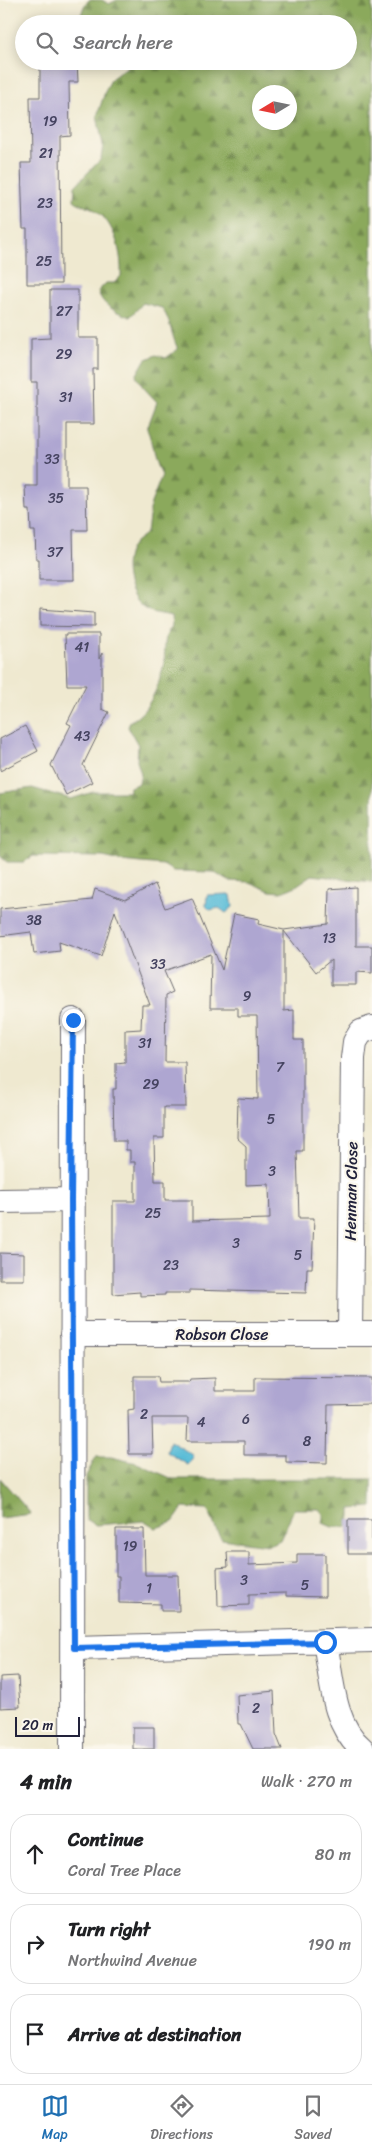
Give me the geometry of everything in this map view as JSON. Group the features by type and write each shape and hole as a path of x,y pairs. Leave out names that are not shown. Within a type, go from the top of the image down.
{"street":[{"path":"72,1749 74,1648 71,1200 73,1020"},
{"name":"Henman Close","path":"361,1334 353,1058 354,1042 361,1032 372,1028"},
{"path":"0,1201 71,1200"},
{"name":"Robson Close","path":"72,1334 361,1334"},
{"path":"74,1648 372,1640"},
{"path":"325,1642 338,1712 345,1729 362,1749"}],"green space":[{"path":"89,0 102,0 109,4 117,0 372,0 372,882 312,875 296,886 282,892 270,891 249,882 229,881 213,872 173,871 163,865 121,861 103,857 33,856 24,862 7,862 0,856 0,793 32,788 71,799 93,792 128,792 130,787 139,783 141,774 137,761 138,745 128,727 130,721 143,711 157,687 164,662 166,639 172,626 171,616 145,609 138,603 129,587 126,568 130,549 147,532 151,503 162,475 156,464 147,429 157,402 136,376 145,360 156,355 166,358 178,349 162,308 143,303 130,317 115,311 103,301 98,291 106,283 114,283 121,276 119,249 113,231 102,216 92,208 74,200 75,186 101,159 103,145 97,116 106,89 112,78 123,70 357,70 357,15 81,15 84,6"},
{"path":"96,1457 111,1457 137,1463 173,1479 372,1479 372,1507 351,1509 351,1517 346,1527 332,1527 323,1523 323,1514 319,1509 294,1509 280,1540 268,1545 222,1539 207,1509 183,1508 173,1522 156,1528 145,1521 96,1525 86,1519 86,1476"},
{"path":"0,1478 31,1514 0,1518"}],"water":[{"path":"207,895 231,895 233,907 226,913 219,908 210,910 206,906"},
{"path":"170,1441 193,1455 194,1457 188,1465 167,1452"}],"building":[{"path":"40,70 77,70 78,82 69,82 70,135 60,136 61,284 27,284 27,229 23,229 21,163 31,163 30,97 40,97"},
{"path":"50,290 78,290 78,338 98,338 98,369 93,369 94,424 67,424 67,486 86,486 87,530 73,530 74,580 39,580 39,559 36,559 35,531 31,531 30,510 26,510 25,486 37,486 37,382 31,382 31,339 50,338"},
{"path":"40,609 94,613 94,627 40,626"},
{"path":"65,634 99,634 99,659 102,653 102,709 109,712 83,765 92,782 66,795 51,765 71,725 67,723 86,685 67,685"},
{"path":"25,726 38,751 0,771 0,739"},
{"path":"155,884 165,908 192,898 222,970 234,914 259,919 258,924 284,930 328,924 329,889 356,887 356,946 372,946 372,973 356,972 356,985 331,985 331,960 316,972 284,931 284,1011 294,1010 294,1040 303,1040 303,1151 297,1151 299,1218 314,1218 312,1268 307,1268 306,1293 189,1290 189,1293 165,1293 165,1295 140,1296 140,1292 113,1294 113,1201 135,1201 135,1162 130,1162 130,1150 126,1150 126,1141 114,1141 113,1089 116,1089 116,1063 125,1062 125,1030 141,1029 142,1005 150,1005 115,911 101,956 59,942 60,951 34,954 31,932 0,936 0,909 92,900 95,889 125,900","holes":["211,954 210,1008 238,1008 238,1016 257,1016 258,1099 238,1098 237,1138 246,1146 246,1185 269,1184 270,1219 192,1221 192,1200 165,1200 165,1181 155,1181 154,1138 164,1138 164,1107 186,1107 185,1062 165,1062 166,995 173,992 164,971"]},
{"path":"0,1253 24,1254 24,1280 0,1280"},
{"path":"134,1376 158,1376 159,1382 189,1382 190,1379 215,1378 215,1391 255,1391 255,1377 372,1378 372,1404 328,1405 327,1463 286,1462 286,1455 244,1455 244,1441 187,1441 188,1418 152,1418 153,1454 129,1454 128,1410 134,1409"},
{"path":"348,1520 372,1520 372,1554 348,1554"},
{"path":"116,1529 144,1529 145,1575 178,1575 179,1611 161,1611 161,1604 119,1603 119,1576 116,1576"},
{"path":"227,1552 249,1552 249,1565 297,1563 297,1554 325,1554 325,1597 286,1596 286,1593 249,1594 249,1605 218,1606 217,1568 228,1567"},
{"path":"18,1676 20,1707 0,1708 0,1677"},
{"path":"274,1691 276,1734 282,1749 253,1749 241,1724 238,1724 237,1695"},
{"path":"133,1727 154,1727 154,1749 133,1749"}],"route":[{"path":"73,1020 71,1200 74,1648 325,1642"}]}
